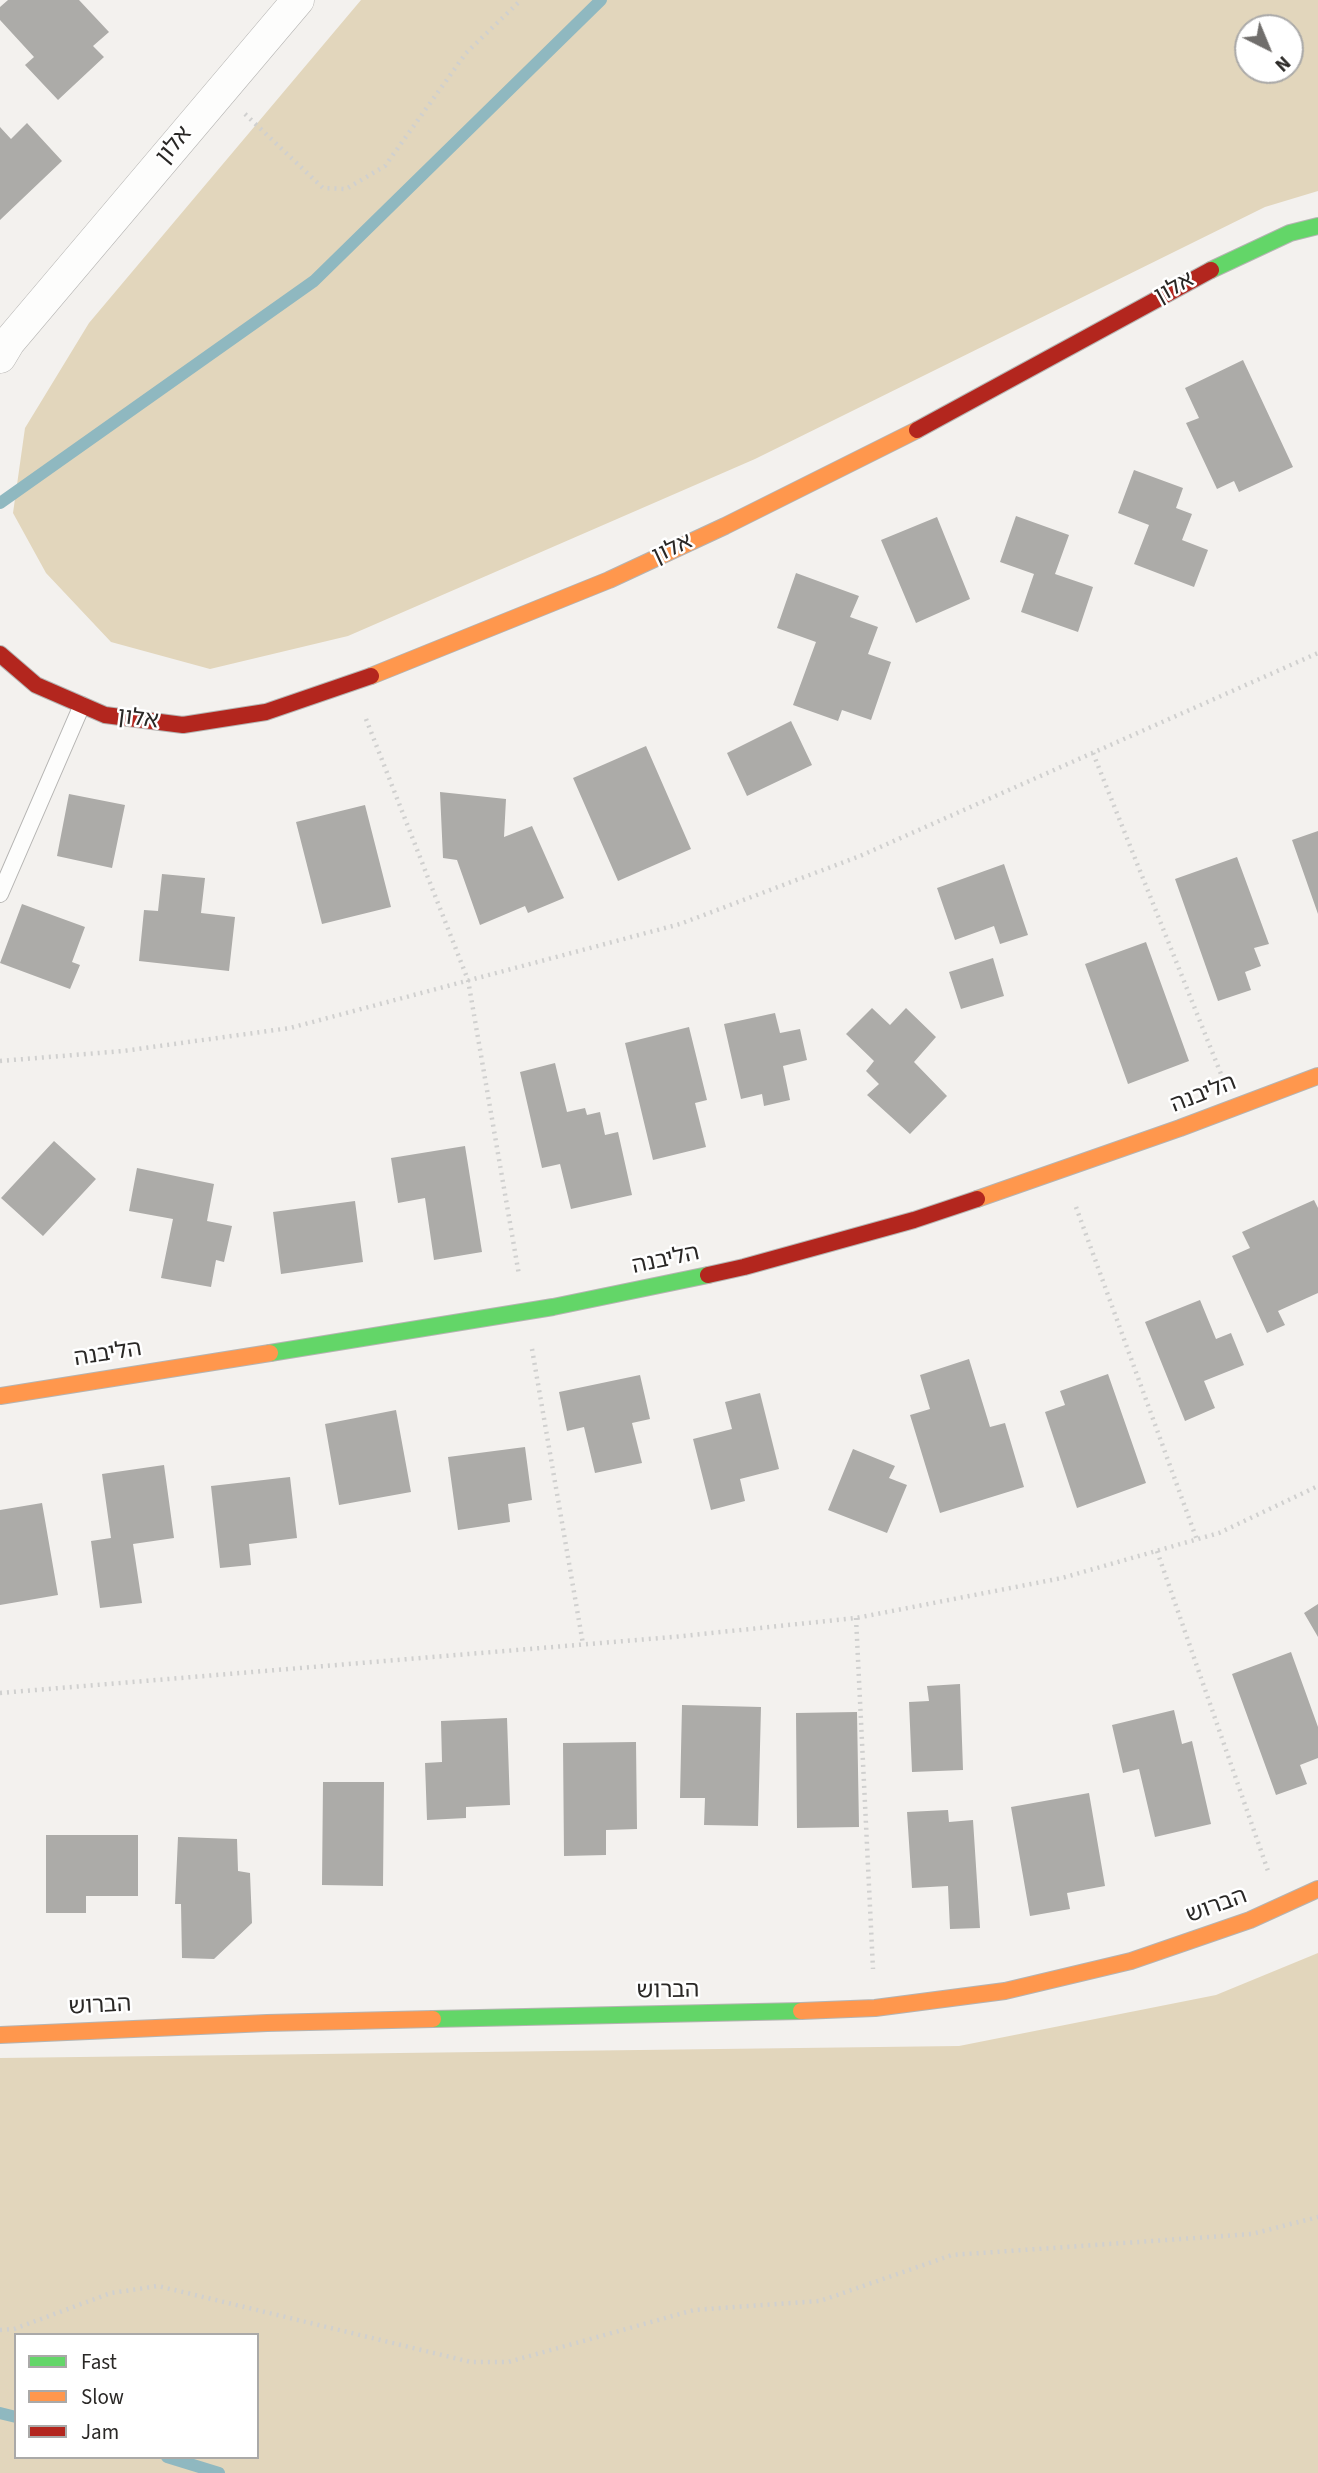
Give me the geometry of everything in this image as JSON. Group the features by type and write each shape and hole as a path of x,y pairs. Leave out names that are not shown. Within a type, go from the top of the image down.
{"street":[{"name":"אלון","path":"0,357 9,342 298,0"},
{"name":"אלון","path":"0,654 36,685 105,715 183,725 266,712 351,683 609,580 725,526 959,409 1191,279 1290,233 1318,226"},
{"name":"הליבנה","path":"0,1396 526,1311 652,1288 744,1267 914,1220 1063,1170 1318,1076"},
{"name":"הברוש","path":"0,2035 267,2023 724,2014 875,2008 1005,1991 1131,1961 1250,1920 1318,1889"}],"lane":[{"path":"0,894 82,705"}],"path":[{"path":"221,91 323,187 346,189 385,166 466,53 521,0"},
{"path":"0,1061 123,1051 290,1028 680,925 860,856 1318,653"},
{"path":"351,683 468,980 583,1644"},
{"path":"1093,752 1234,1108"},
{"path":"1063,1170 1197,1540"},
{"path":"0,1693 856,1618 1062,1578 1197,1540 1219,1533 1318,1486"},
{"path":"1157,1551 1280,1906"},
{"path":"856,1618 875,2008"},
{"path":"0,2330 14,2329 111,2293 159,2286 471,2362 508,2362 694,2310 821,2301 952,2255 1252,2234 1318,2217"}],"shaded area":[{"path":"361,0 1318,0 1318,191 1265,207 755,459 348,636 210,669 111,642 46,573 13,513 25,428 89,323"},
{"path":"1318,1953 1318,2473 0,2473 0,2058 959,2046 1216,1995"}],"building":[{"path":"8,0 79,0 109,32 93,46 104,57 58,100 25,65 34,57 0,20 0,7"},
{"path":"27,123 62,161 0,220 0,127 11,139"},
{"path":"1243,360 1293,467 1239,492 1234,481 1217,489 1186,423 1199,418 1185,388"},
{"path":"1134,470 1183,488 1176,508 1192,514 1182,540 1208,550 1194,587 1134,564 1149,525 1118,513"},
{"path":"1016,516 1069,535 1055,574 1093,587 1078,632 1021,612 1034,574 1000,562"},
{"path":"937,517 970,599 916,623 881,540"},
{"path":"796,573 859,596 850,617 878,627 868,654 891,662 871,720 842,710 838,721 793,705 816,642 777,628"},
{"path":"791,721 812,765 747,796 727,753"},
{"path":"646,746 691,849 618,881 573,778"},
{"path":"440,792 506,799 504,837 532,826 564,898 528,913 525,906 480,925 457,860 443,858"},
{"path":"69,794 125,805 112,868 57,856"},
{"path":"365,805 391,907 322,924 296,822"},
{"path":"1318,831 1318,914 1292,840"},
{"path":"1237,857 1269,944 1254,948 1261,966 1245,972 1251,990 1218,1001 1175,879"},
{"path":"1004,864 1028,935 1000,944 994,926 955,940 937,888"},
{"path":"162,874 205,878 201,913 235,917 229,971 139,961 144,910 158,911"},
{"path":"22,904 85,927 72,962 80,965 70,989 0,963"},
{"path":"1146,942 1189,1061 1128,1084 1085,964"},
{"path":"993,958 1004,996 961,1009 949,972"},
{"path":"872,1008 890,1025 906,1008 936,1037 914,1062 947,1096 910,1134 867,1095 879,1084 866,1071 874,1061 846,1034"},
{"path":"775,1013 780,1033 800,1029 807,1060 783,1066 790,1100 764,1106 762,1094 741,1099 724,1024"},
{"path":"689,1027 707,1100 695,1103 706,1147 653,1160 625,1043"},
{"path":"555,1063 567,1112 585,1108 587,1115 600,1112 605,1135 618,1132 632,1195 571,1209 560,1164 542,1168 520,1072"},
{"path":"54,1141 96,1179 43,1236 1,1198"},
{"path":"465,1146 482,1252 434,1260 425,1198 398,1203 391,1158"},
{"path":"137,1168 214,1184 207,1221 232,1226 224,1262 216,1260 211,1287 161,1278 173,1219 129,1211"},
{"path":"1314,1200 1318,1208 1318,1293 1278,1311 1285,1325 1267,1333 1232,1256 1250,1248 1242,1232"},
{"path":"355,1201 363,1262 281,1274 273,1212"},
{"path":"1200,1300 1216,1339 1231,1333 1244,1365 1204,1381 1215,1408 1185,1421 1145,1322"},
{"path":"969,1359 990,1427 1005,1423 1024,1487 940,1513 910,1415 930,1409 920,1375"},
{"path":"1108,1374 1146,1483 1077,1508 1045,1412 1065,1405 1060,1391"},
{"path":"640,1375 650,1419 632,1423 642,1463 595,1473 584,1427 567,1431 559,1392"},
{"path":"760,1393 779,1469 740,1479 745,1501 711,1510 693,1439 732,1429 725,1402"},
{"path":"396,1410 411,1492 339,1505 325,1424"},
{"path":"525,1447 532,1500 508,1504 510,1522 458,1530 448,1457"},
{"path":"853,1449 895,1466 889,1478 907,1485 887,1533 828,1510"},
{"path":"164,1465 174,1538 133,1544 142,1603 100,1608 91,1541 111,1538 102,1474"},
{"path":"290,1477 297,1538 249,1544 251,1565 220,1568 211,1486"},
{"path":"42,1503 58,1595 0,1605 0,1510"},
{"path":"1318,1604 1318,1637 1304,1613"},
{"path":"1291,1652 1318,1727 1318,1758 1300,1765 1307,1784 1276,1795 1232,1674"},
{"path":"960,1684 963,1770 912,1772 909,1702 929,1701 927,1686"},
{"path":"682,1705 761,1707 758,1826 704,1825 705,1798 680,1798"},
{"path":"1174,1710 1182,1744 1192,1741 1211,1824 1155,1837 1139,1769 1123,1773 1112,1725"},
{"path":"857,1712 859,1827 797,1828 796,1713"},
{"path":"507,1718 510,1805 466,1807 466,1818 427,1820 425,1763 442,1762 441,1721"},
{"path":"636,1742 637,1829 606,1830 606,1855 564,1856 563,1743"},
{"path":"323,1782 384,1782 383,1886 322,1885"},
{"path":"1089,1793 1105,1886 1067,1893 1070,1909 1030,1916 1011,1807"},
{"path":"948,1810 949,1822 973,1820 980,1928 950,1929 948,1886 912,1888 907,1812"},
{"path":"46,1835 138,1835 138,1896 86,1896 86,1913 46,1913"},
{"path":"178,1837 237,1839 238,1871 250,1873 252,1923 214,1959 182,1958 181,1904 175,1904"}],"waterway":[{"path":"0,503 314,281 601,0"},
{"path":"0,2413 14,2416"},
{"path":"174,2459 219,2473"}],"traffic: fast":[{"path":"1211,270 1290,233 1318,226"},
{"path":"270,1353 553,1307 708,1275"},
{"path":"433,2019 801,2011"}],"traffic: slow":[{"path":"371,676 609,580 725,526 917,430"},
{"path":"977,1199 1318,1076"},
{"path":"0,1396 270,1353"},
{"path":"801,2011 875,2008 1005,1991 1131,1961 1250,1920 1318,1889"},
{"path":"0,2035 267,2023 433,2019"}],"traffic: jam":[{"path":"917,430 1211,270"},
{"path":"0,654 36,685 105,715 183,725 266,712 371,676"},
{"path":"708,1275 914,1220 977,1199"}]}
